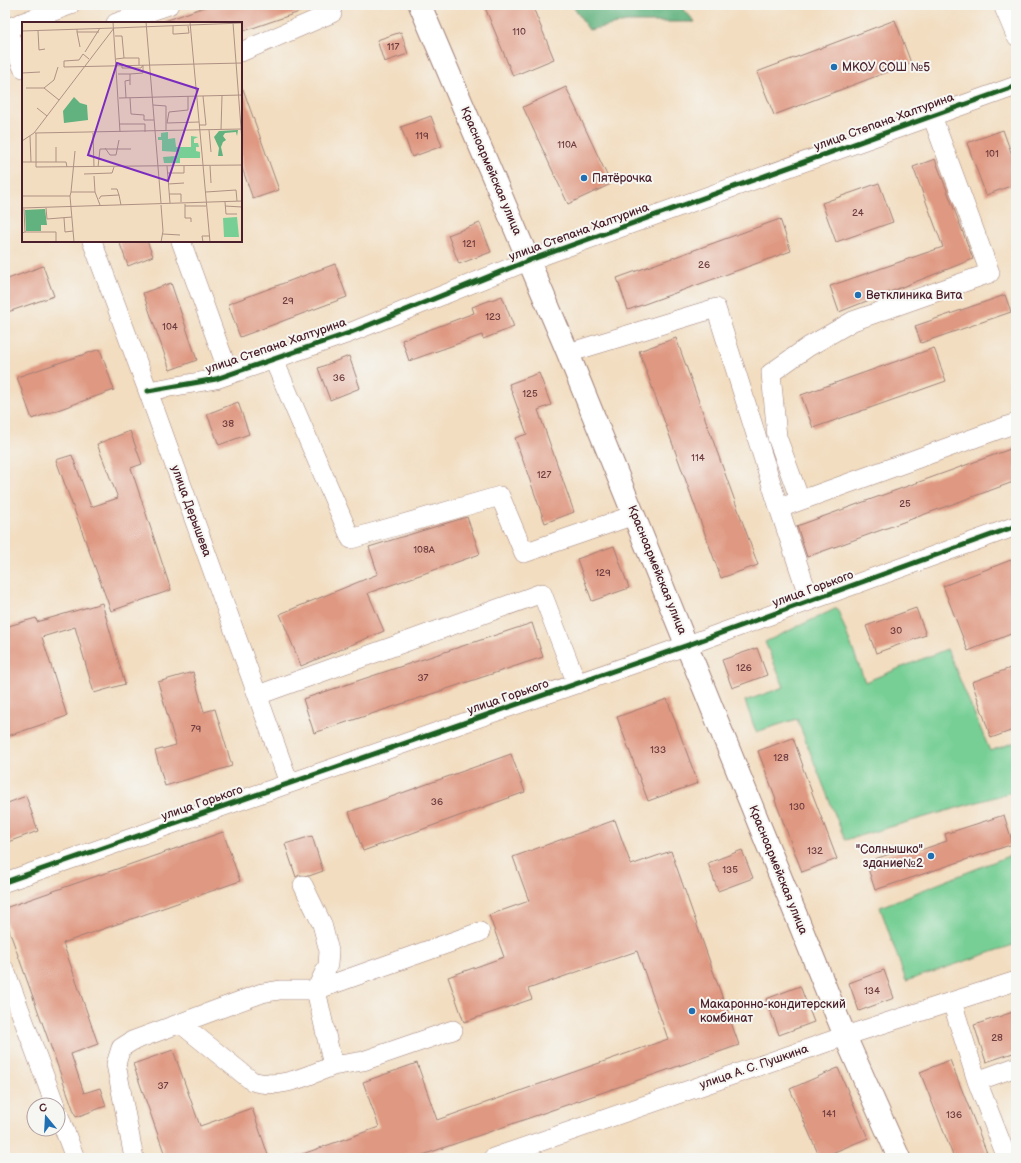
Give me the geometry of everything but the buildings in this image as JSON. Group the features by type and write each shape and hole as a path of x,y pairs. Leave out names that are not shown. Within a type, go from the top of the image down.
{"main road":[{"name":"Красноармейская улица","path":"420,5 530,260 688,645 845,1036 899,1158"}],"street":[{"path":"119,22 169,5"},
{"path":"242,52 332,13 329,5"},
{"path":"1003,5 1016,36"},
{"path":"27,22 64,12"},
{"path":"22,23 5,28 22,66"},
{"name":"улица Степана Халтурина","path":"148,391 216,379 273,358 349,333 530,260 1016,86"},
{"path":"800,500 777,437 771,373 808,348 853,321 990,273 932,116"},
{"name":"улица Дерышева","path":"92,242 148,391 289,783"},
{"path":"181,242 229,374"},
{"path":"568,353 716,308 810,601"},
{"path":"273,358 351,539 500,496 524,554 634,515"},
{"path":"779,508 1016,423"},
{"name":"улица Горького","path":"5,882 688,645 1016,526"},
{"path":"258,695 542,593 576,684"},
{"path":"303,885 322,924 329,951 328,965 316,990 333,1066"},
{"path":"134,1158 116,1064 121,1048 132,1041 262,994 280,990 316,990 480,932"},
{"path":"5,970 52,1097"},
{"name":"улица А. С. Пушкина","path":"493,1158 845,1036 1016,981"},
{"path":"952,1002 977,1081 1007,1158"},
{"path":"180,1023 252,1081 264,1085 281,1084 333,1066 363,1061 453,1030"},
{"path":"977,1081 1016,1067"},
{"path":"66,1136 74,1158"}],"green space":[{"path":"572,5 680,5 695,22 626,22 589,30"},
{"path":"837,608 865,682 947,649 990,751 1016,742 1016,791 845,840 797,719 756,732 745,701 784,687 765,642"},
{"path":"1016,853 1016,944 906,981 880,907"}],"cycle path":[{"path":"148,391 216,379 349,333 530,260 1016,86"},
{"path":"5,882 688,645 1016,526"}],"place":[{"name":"МКОУ СОШ №5","path":"834,67"},
{"name":"Пятёрочка","path":"584,178"},
{"name":"Ветклиника Вита","path":"858,295"},
{"name":"\"Солнышко\" здание№2","path":"931,856"},
{"name":"Макаронно-кондитерский комбинат","path":"692,1011"}]}
